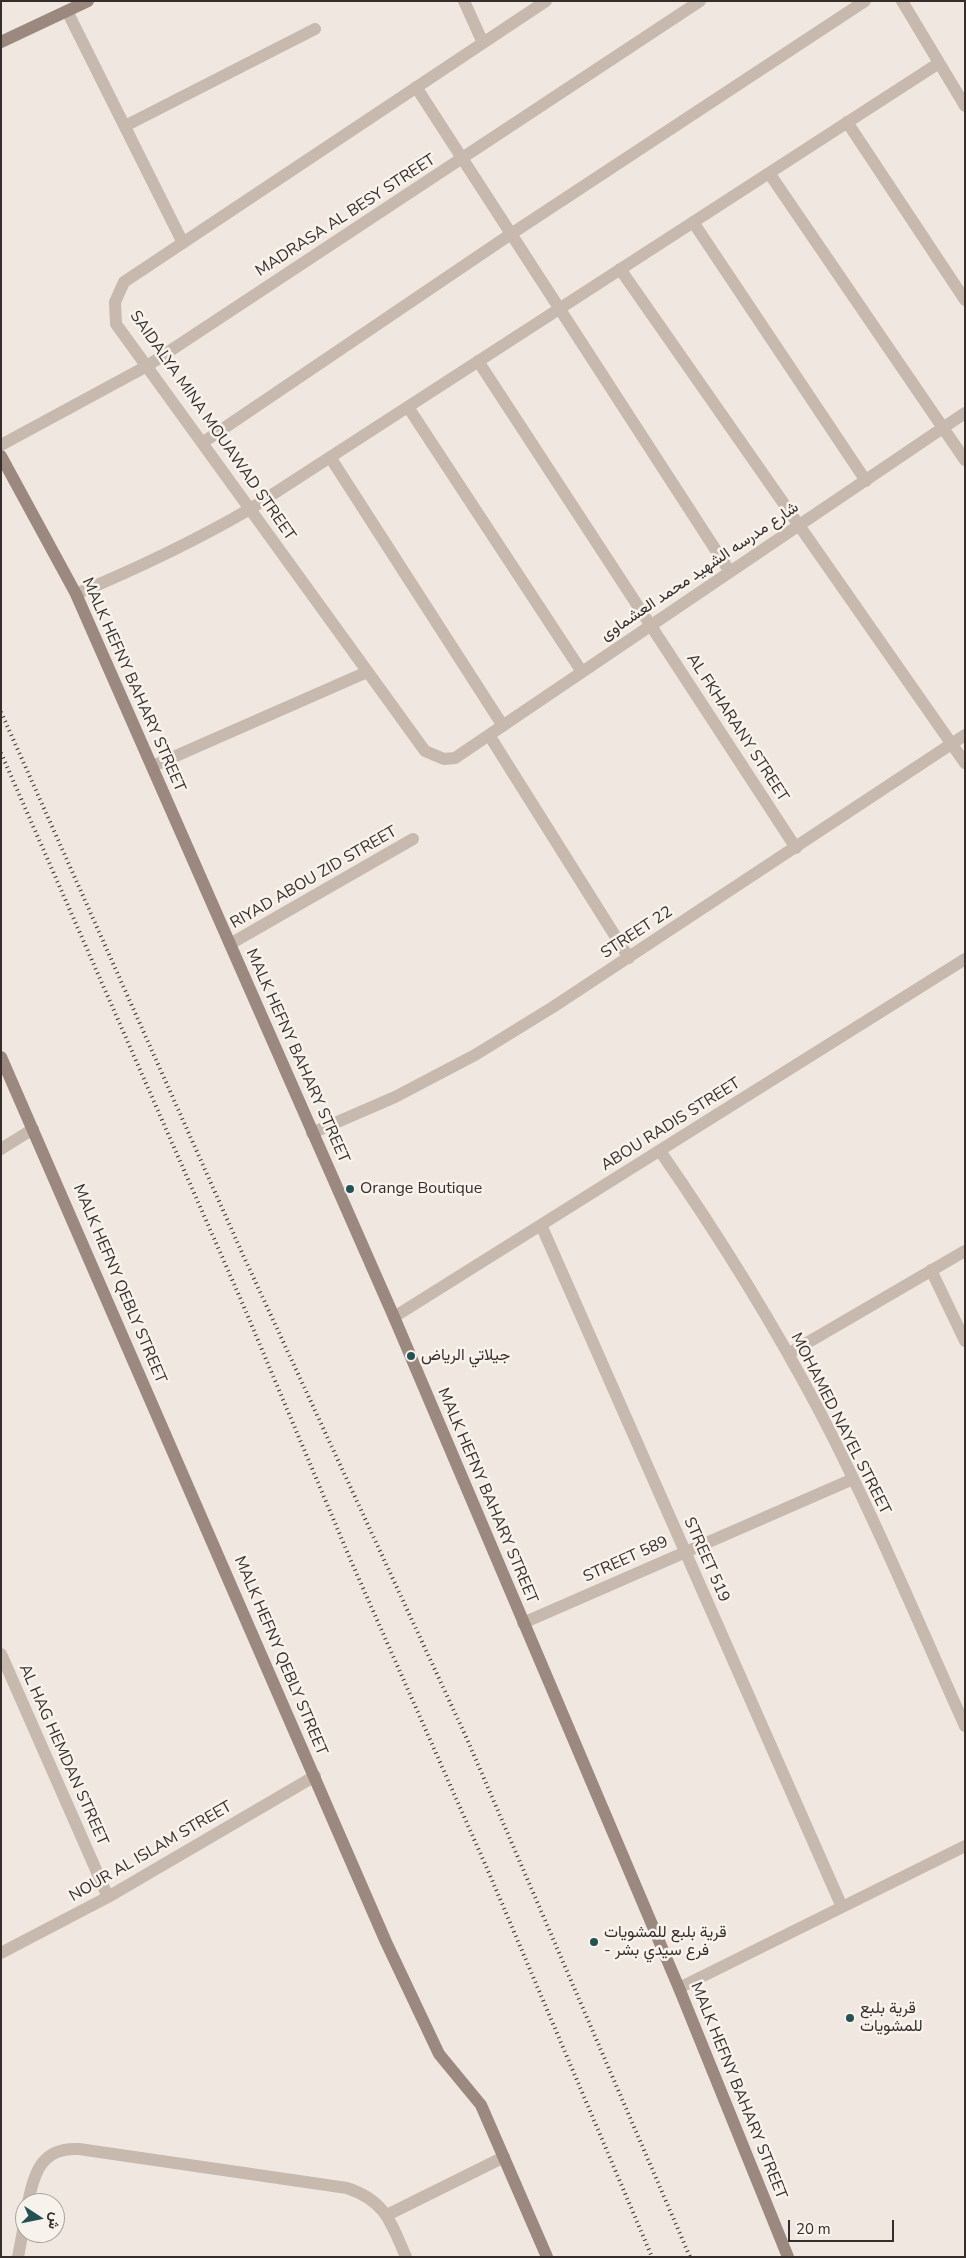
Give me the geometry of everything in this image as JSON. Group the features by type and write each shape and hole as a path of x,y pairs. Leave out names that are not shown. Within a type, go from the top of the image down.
{"street":[{"path":"1,42 88,1"},
{"path":"464,1 483,43"},
{"name":"MADRASA AL BESY STREET","path":"1,445 147,366 700,1"},
{"path":"202,443 511,234 865,1"},
{"path":"902,1 965,106"},
{"name":"SAIDALYA MINA MOUAWAD STREET","path":"455,758 444,759 425,751 366,672 116,324 115,302 124,282 483,43 539,3"},
{"path":"67,11 183,243"},
{"path":"124,126 315,29"},
{"path":"76,594 135,570 193,542 250,509 938,62"},
{"path":"416,87 730,572"},
{"path":"847,122 965,300"},
{"path":"769,173 965,460"},
{"path":"693,222 866,480"},
{"path":"620,269 965,764"},
{"name":"AL FKHARANY STREET","path":"478,361 796,848"},
{"path":"408,407 582,672"},
{"name":"شارع مدرسه الشهيد محمد العشماوى","path":"455,758 965,413"},
{"name":"MALK HEFNY BAHARY STREET","path":"1,456 76,594 394,1317 679,1988 788,2257"},
{"path":"330,457 502,726"},
{"path":"153,766 366,672"},
{"path":"489,735 629,958"},
{"name":"STREET 22","path":"312,1133 395,1097 476,1054 629,958 965,735"},
{"name":"RIYAD ABOU ZID STREET","path":"230,944 413,839"},
{"name":"ABOU RADIS STREET","path":"394,1317 965,959"},
{"name":"MALK HEFNY QEBLY STREET","path":"1,1057 386,1942 439,2054 481,2105 547,2257"},
{"path":"1,1149 33,1129"},
{"name":"MOHAMED NAYEL STREET","path":"660,1150 739,1269 788,1354 853,1479 965,1726"},
{"name":"STREET 519","path":"541,1225 842,1907"},
{"path":"788,1354 965,1251"},
{"path":"931,1270 965,1341"},
{"name":"STREET 589","path":"523,1623 853,1479"},
{"name":"AL HAG HEMDAN STREET","path":"1,1654 108,1897"},
{"name":"NOUR AL ISLAM STREET","path":"1,1953 108,1897 315,1776"},
{"path":"679,1988 965,1846"},
{"path":"30,2193 36,2170 52,2154 71,2149 347,2188 370,2198 388,2215 406,2257"},
{"path":"388,2215 504,2157"},
{"path":"18,2257 21,2243"}],"railway":[{"path":"1,712 243,1255 467,1739 690,2257"},
{"path":"1,753 241,1300 351,1561 489,1873 652,2257"}],"place":[{"name":"Orange Boutique","path":"350,1189"},
{"name":"جيلاتي الرياض","path":"411,1356"},
{"name":"قرية بلبع للمشويات - فرع سيدي بشر","path":"594,1942"},
{"name":"قرية بلبع للمشويات","path":"850,2018"}]}
